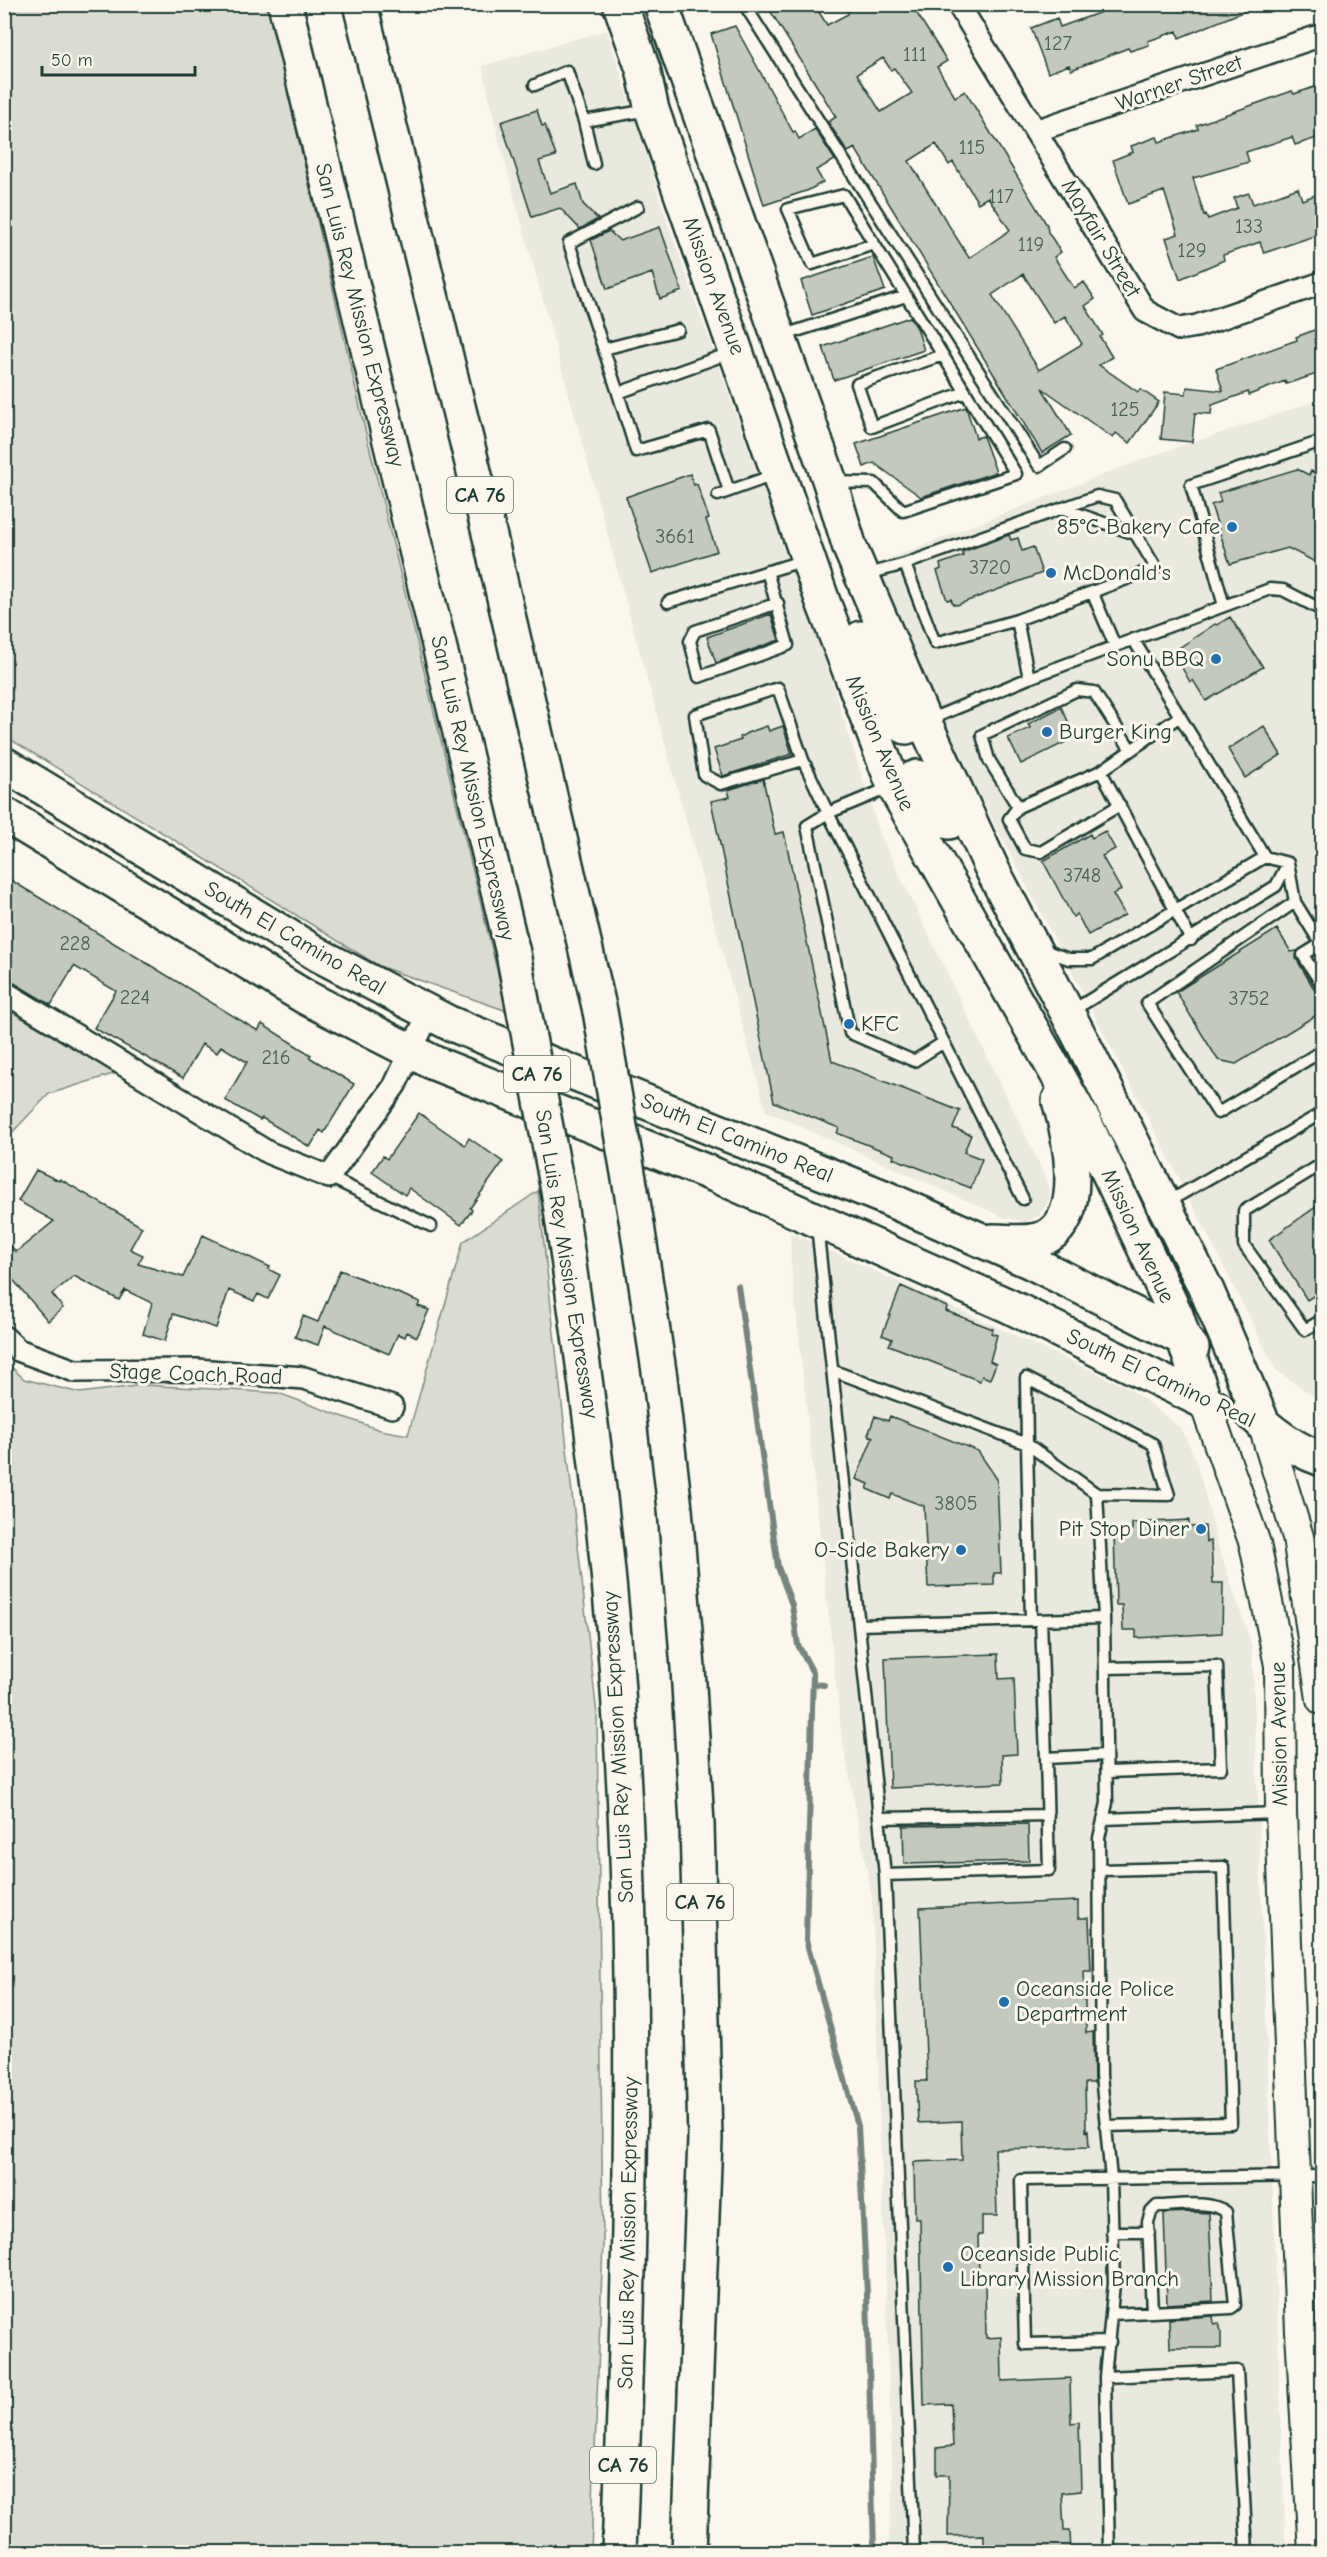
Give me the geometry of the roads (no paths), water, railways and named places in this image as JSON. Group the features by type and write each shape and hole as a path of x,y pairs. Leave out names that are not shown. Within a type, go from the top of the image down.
{"main road":[{"name":"San Luis Rey Mission Expressway","path":"285,4 513,953 559,1196 598,1483 618,1692 625,1833 632,2161 619,2553"},
{"name":"CA 76","path":"360,4 490,537 600,1011 637,1225 660,1378 675,1509 688,1668 697,1824 705,2139 689,2553"},
{"name":"Mission Avenue","path":"620,4 643,69 652,110 738,351 808,559 894,786 1086,1125 1176,1315 1255,1544 1280,1665 1281,1813 1309,2176 1301,2332 1314,2553"},
{"name":"Mission Avenue","path":"661,4 830,482 850,548 924,721 993,871 1068,1014 1207,1291 1264,1426 1298,1537 1323,1699"},
{"path":"712,281 742,294 761,331 779,337"},
{"path":"738,351 762,357 779,397 802,405"},
{"path":"824,602 852,616 895,721 906,727 924,721"},
{"name":"South El Camino Real","path":"4,764 319,955 429,1012 460,1027 872,1192 1031,1262 1184,1340 1264,1426"},
{"path":"894,786 916,777 925,780 932,787 969,862 993,871"},
{"name":"South El Camino Real","path":"4,814 305,997 434,1063 715,1175 1009,1306 1205,1404 1264,1426"},
{"path":"973,927 997,933 1045,1013 1068,1014"},
{"path":"983,1241 1034,1241 1049,1235 1065,1218 1071,1189 1072,1166 1067,1129 1047,1055"},
{"path":"1264,1426 1285,1443 1323,1459"}],"street":[{"name":"Mayfair Street","path":"958,4 1145,311 1179,329 1197,326 1323,283"},
{"name":"Warner Street","path":"1035,131 1323,35"},
{"path":"4,992 269,1153 329,1177 395,1085 413,1052 429,1012"},
{"name":"Stage Coach Road","path":"4,1336 18,1350 75,1371 197,1370 304,1378 392,1407"}],"lane":[{"path":"744,4 1039,466 1065,449"},
{"path":"535,85 567,71 584,121 594,164"},
{"path":"584,121 652,110"},
{"path":"830,482 874,483 903,511 1016,474 844,195 788,209 812,264 874,244"},
{"path":"638,207 569,243 636,451 709,430 729,491"},
{"path":"779,337 906,296"},
{"path":"604,350 678,330"},
{"path":"618,393 738,351"},
{"path":"943,355 857,384 872,427 965,392"},
{"path":"1224,606 1191,485 1323,441"},
{"path":"718,495 780,473"},
{"path":"863,576 905,564 1097,496 1115,500 1156,568 1093,594 1017,620 935,643 905,564"},
{"path":"1062,508 1135,534"},
{"path":"668,602 808,559"},
{"path":"767,571 778,603 788,645 699,677 690,641 694,631 778,603"},
{"path":"924,721 1029,678 1270,590 1283,590 1323,610"},
{"path":"1093,594 1115,646"},
{"path":"1017,620 1029,678"},
{"path":"1133,639 1265,857 1288,863"},
{"path":"802,760 721,784 704,775 695,715 778,688 802,760 1023,1199"},
{"path":"1018,807 989,760 982,735 1077,690 1094,692 1131,750"},
{"path":"1120,805 1041,852 1025,849 1009,819 1018,807 1101,771 1180,716"},
{"path":"1101,771 1191,940"},
{"path":"894,786 828,813 807,826 850,1033 914,1060 944,1042"},
{"path":"1031,944 1069,960 1092,959 1265,857"},
{"path":"1288,863 1295,902 1322,945 1303,954 1323,985"},
{"path":"1068,1014 1276,886 1288,863"},
{"path":"1295,902 1147,1002 1218,1113 1323,1051"},
{"path":"1164,1205 1323,1113"},
{"path":"1323,1164 1245,1211 1244,1222 1244,1245 1305,1330 1323,1320"},
{"path":"329,1177 431,1226"},
{"path":"817,1222 885,1875 914,2553"},
{"path":"834,1371 1027,1444 1097,1494 1169,1495 1153,1444 1026,1378 1027,1444 1036,1620 1046,1758 1049,1870 885,1875"},
{"path":"1097,1494 1104,1618 1107,1772 1107,1803 1099,1838 1101,2075 1111,2179 1114,2283 1105,2377 1109,2553"},
{"path":"859,1624 1104,1618"},
{"path":"1105,1668 1217,1666 1221,1768 1107,1772"},
{"path":"1046,1758 1106,1755"},
{"path":"1103,1819 1281,1813"},
{"path":"879,1818 1048,1815"},
{"path":"1100,1870 1223,1867 1231,2123 1105,2126"},
{"path":"1110,2342 1025,2344 1021,2180 1309,2176"},
{"path":"1112,2314 1152,2312 1231,2308 1235,2305 1226,2212 1211,2205 1157,2206 1151,2212 1149,2232 1152,2312"},
{"path":"1112,2232 1149,2232"},
{"path":"1105,2377 1237,2371 1247,2553"}],"waterway":[{"path":"738,1286 778,1567 792,1605 798,1645 813,1673 806,1940 858,2126 867,2294 874,2552"},
{"path":"814,1684 824,1685"}],"place":[{"name":"85°C Bakery Cafe","path":"1232,527"},
{"name":"McDonald's","path":"1051,573"},
{"name":"Sonu BBQ","path":"1216,659"},
{"name":"Burger King","path":"1047,732"},
{"name":"KFC","path":"849,1024"},
{"name":"Pit Stop Diner","path":"1201,1529"},
{"name":"O-Side Bakery","path":"961,1550"},
{"name":"Oceanside Police Department","path":"1004,2002"},
{"name":"Oceanside Public Library Mission Branch","path":"948,2267"}]}
